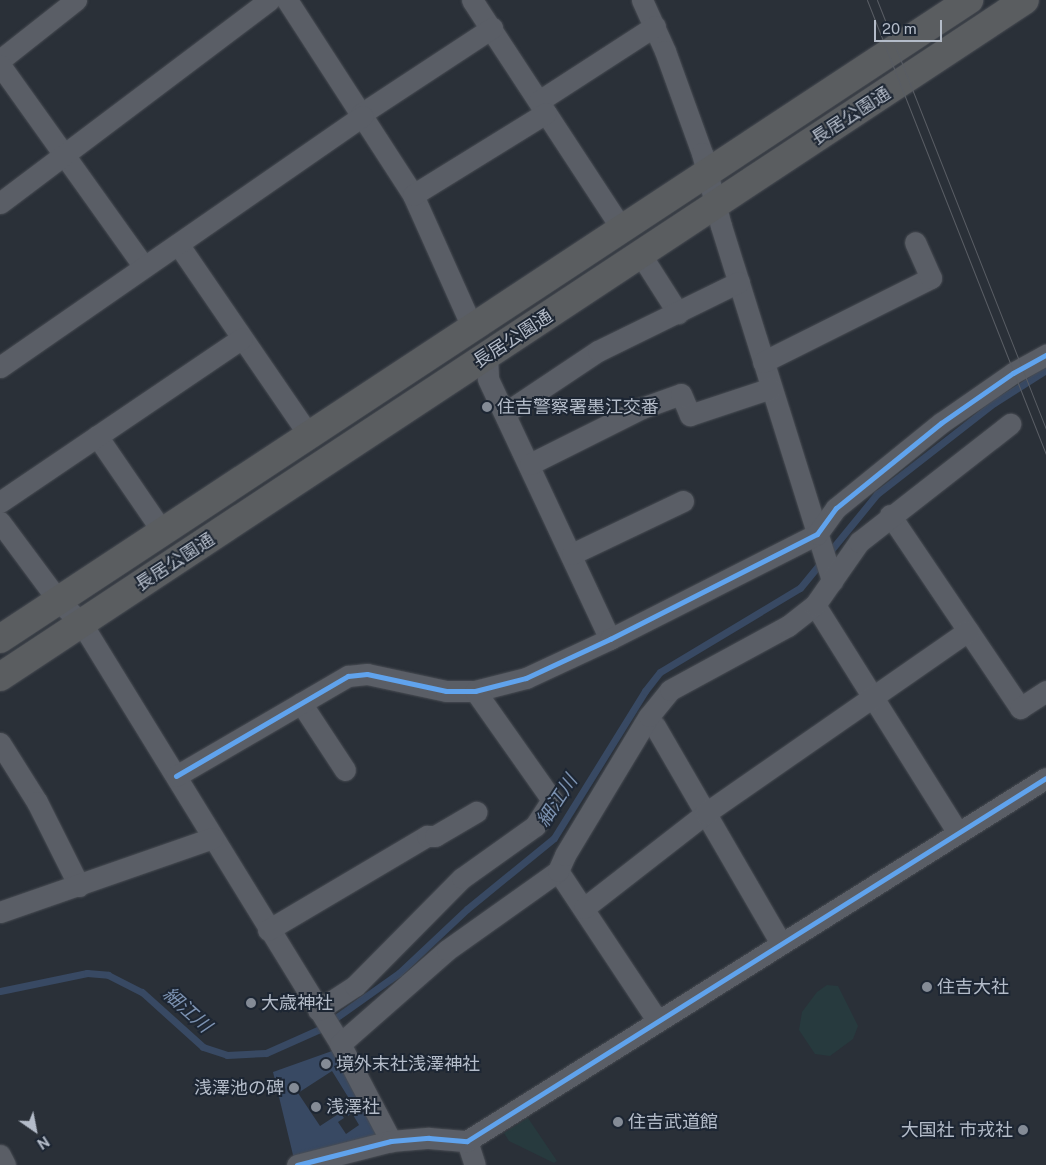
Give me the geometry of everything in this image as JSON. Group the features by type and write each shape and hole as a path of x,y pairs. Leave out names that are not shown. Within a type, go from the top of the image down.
{"highway":[{"name":"長居公園通","path":"0,639 969,0"},
{"name":"長居公園通","path":"0,677 1025,0"}],"street":[{"path":"0,60 76,0"},
{"path":"0,203 64,156 195,53 269,0"},
{"path":"287,0 413,195 472,327"},
{"path":"642,0 655,26 707,172 762,362 832,581"},
{"path":"482,3 492,28 622,229"},
{"path":"413,195 542,107 655,26"},
{"path":"0,367 361,115 492,28"},
{"path":"0,65 144,267"},
{"path":"762,362 931,278 914,242"},
{"path":"178,244 309,435"},
{"path":"640,255 678,313"},
{"path":"505,413 598,351 740,282"},
{"path":"0,502 242,338"},
{"path":"176,776 357,674 446,691 475,690 526,678 610,639 817,534 836,508 941,423 1013,373 1046,355"},
{"path":"487,357 488,379 530,464 610,639"},
{"path":"530,464 642,408 681,394 690,415 771,388"},
{"path":"340,1044 447,950 558,871 565,855 649,716 670,690 788,626 815,605 859,542 890,515 1010,424"},
{"path":"97,436 162,531"},
{"path":"572,554 683,501"},
{"path":"890,515 1020,708 1046,690"},
{"path":"0,522 58,600 82,624 268,930 340,1044 391,1141"},
{"path":"815,605 958,832"},
{"path":"584,908 706,813 968,631"},
{"path":"320,1012 354,986 462,878 535,826 552,800 475,690"},
{"path":"301,704 345,770"},
{"path":"655,726 781,943"},
{"path":"0,743 37,802 79,886"},
{"path":"297,1165 348,1159 391,1141 429,1138 467,1141 657,1020 1046,778"},
{"path":"268,930 427,836 435,836 476,812"},
{"path":"0,912 213,838"},
{"path":"558,871 657,1020"},
{"path":"467,1141 475,1165"}],"green space":[{"path":"827,985 838,986 858,1026 853,1039 830,1056 815,1054 799,1030 802,1012 817,992"},
{"path":"528,1118 557,1161 554,1163 509,1141 504,1133"}],"water":[{"path":"332,1051 377,1132 374,1136 294,1159 273,1072","holes":["332,1071 353,1105 345,1111 348,1116 352,1113 359,1125 346,1134 338,1122 344,1118 340,1113 320,1126 298,1093"]}],"waterway":[{"name":"細江川","path":"0,991 87,973 108,975 142,992 203,1047 227,1055 266,1053 320,1029 399,973 467,909 554,838 645,691 660,672 800,588 877,494 994,403 1046,370"}],"tram line":[{"path":"867,0 1046,454"},
{"path":"877,0 1046,430"}],"cycle path":[{"path":"176,776 348,676 367,674 446,691 475,691 526,678 610,639 817,534 836,508 941,423 1013,373 1046,355"},
{"path":"297,1165 391,1141 429,1138 467,1141 1046,778"}],"place":[{"name":"住吉警察署墨江交番","path":"487,407"},
{"name":"住吉大社","path":"927,987"},
{"name":"大歳神社","path":"251,1003"},
{"name":"境外末社浅澤神社","path":"326,1064"},
{"name":"浅澤池の碑","path":"294,1088"},
{"name":"浅澤社","path":"316,1107"},
{"name":"住吉武道館","path":"618,1122"},
{"name":"大国社 市戎社","path":"1023,1130"}]}
